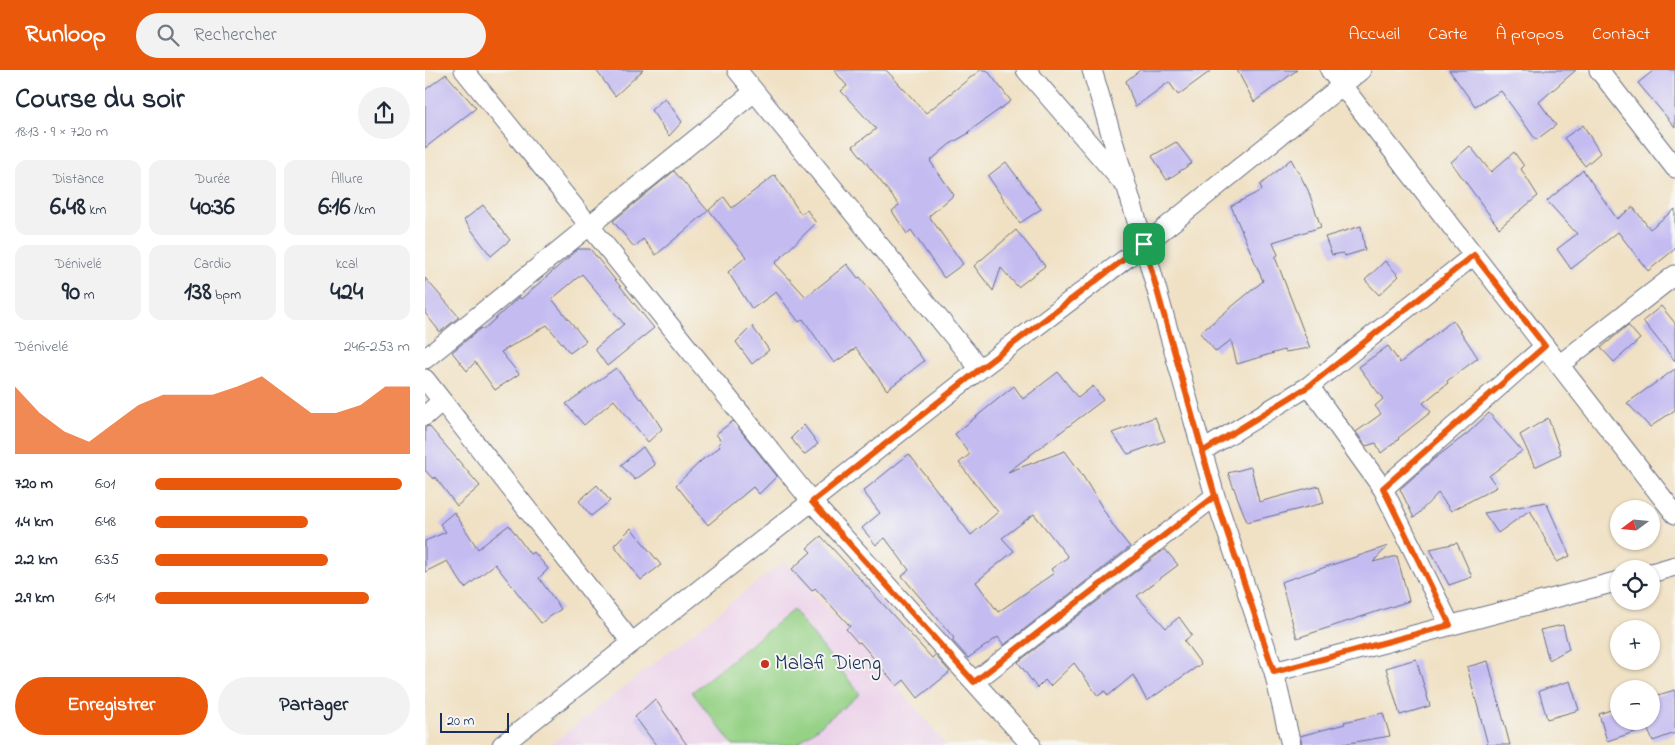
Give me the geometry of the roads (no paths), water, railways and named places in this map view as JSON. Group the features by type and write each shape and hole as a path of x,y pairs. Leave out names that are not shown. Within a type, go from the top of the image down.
{"street":[{"path":"464,70 812,502 1031,745"},
{"path":"737,70 980,369"},
{"path":"1026,70 1127,188"},
{"path":"1092,70 1144,244 1215,496 1274,672 1291,745"},
{"path":"1330,70 1675,514"},
{"path":"502,745 980,369 1144,244 1361,70"},
{"path":"1599,70 1675,168"},
{"path":"425,359 754,92"},
{"path":"1202,452 1309,386 1474,255"},
{"path":"1559,365 1675,275"},
{"path":"1383,488 1545,346"},
{"path":"425,379 632,643"},
{"path":"1309,386 1383,488 1450,625"},
{"path":"425,416 442,402"},
{"path":"974,682 1215,496"},
{"path":"1660,570 1675,566"},
{"path":"1274,672 1610,583"}],"place":[{"name":"Malafi Dieng","path":"765,664"}]}
